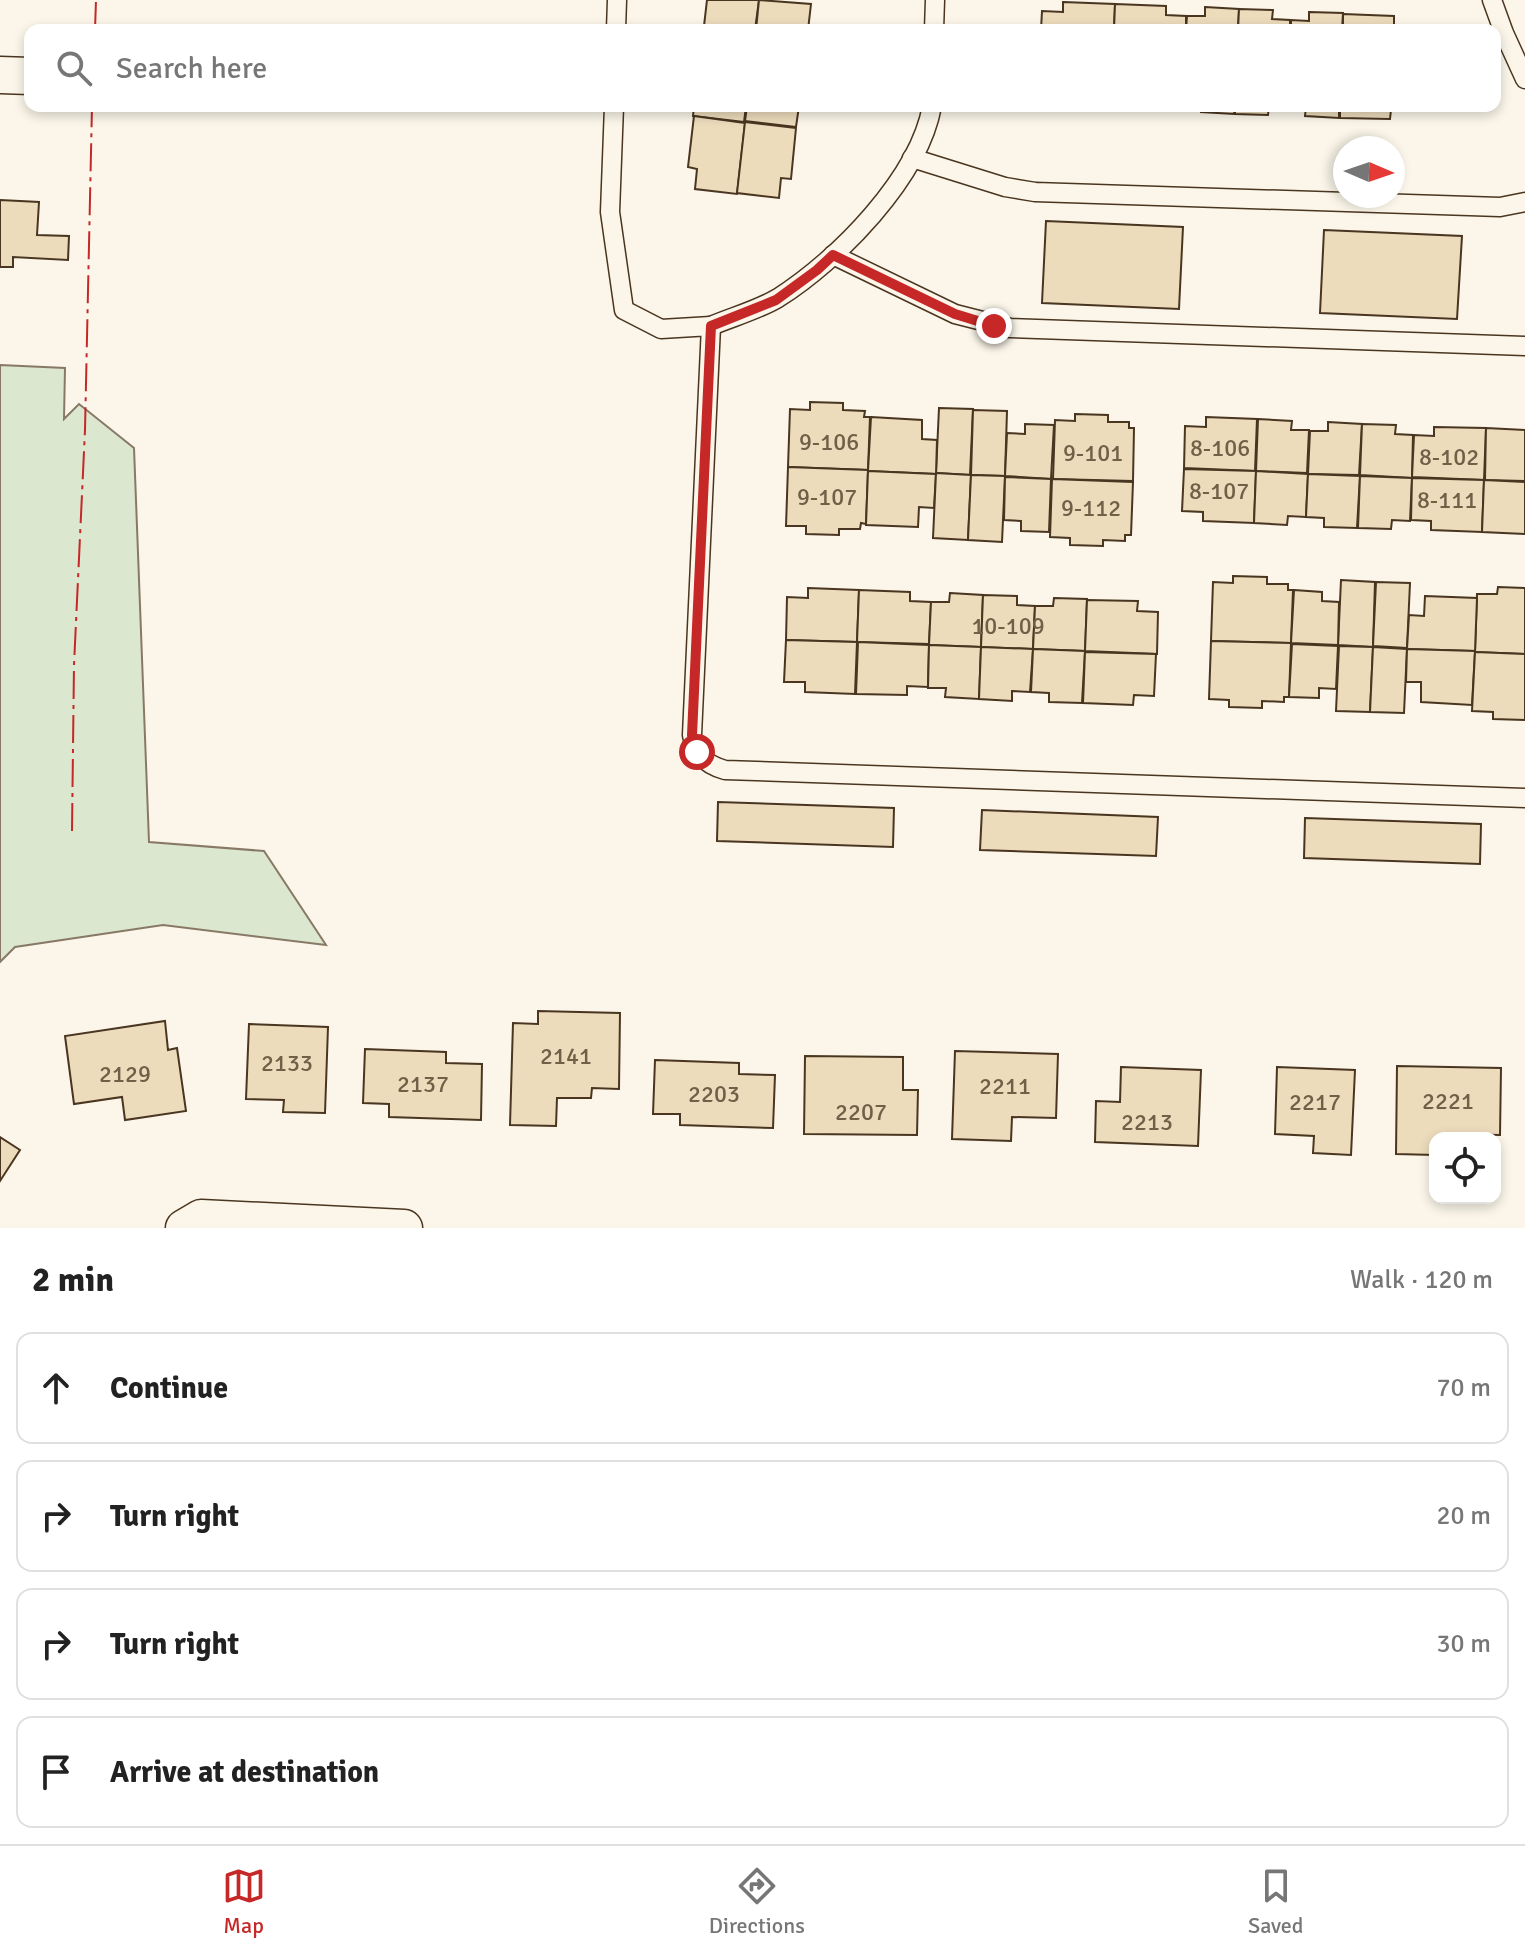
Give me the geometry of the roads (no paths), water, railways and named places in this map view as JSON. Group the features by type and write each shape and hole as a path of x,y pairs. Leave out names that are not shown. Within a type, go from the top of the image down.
{"street":[{"path":"0,75 24,76"},
{"path":"184,1228 201,1218 404,1228"}],"lane":[{"path":"616,24 617,0"},
{"path":"934,24 935,0"},
{"path":"1492,0 1501,24"},
{"path":"1501,25 1525,79"},
{"path":"614,112 610,212 624,310 661,329 711,326 776,300 817,270 887,195 912,158 930,112"},
{"path":"912,158 1005,187 1035,192 1500,207 1525,202"},
{"path":"833,255 955,314 1010,328 1525,346"},
{"path":"711,326 692,735 697,752 705,762 725,770 1525,798"}]}
